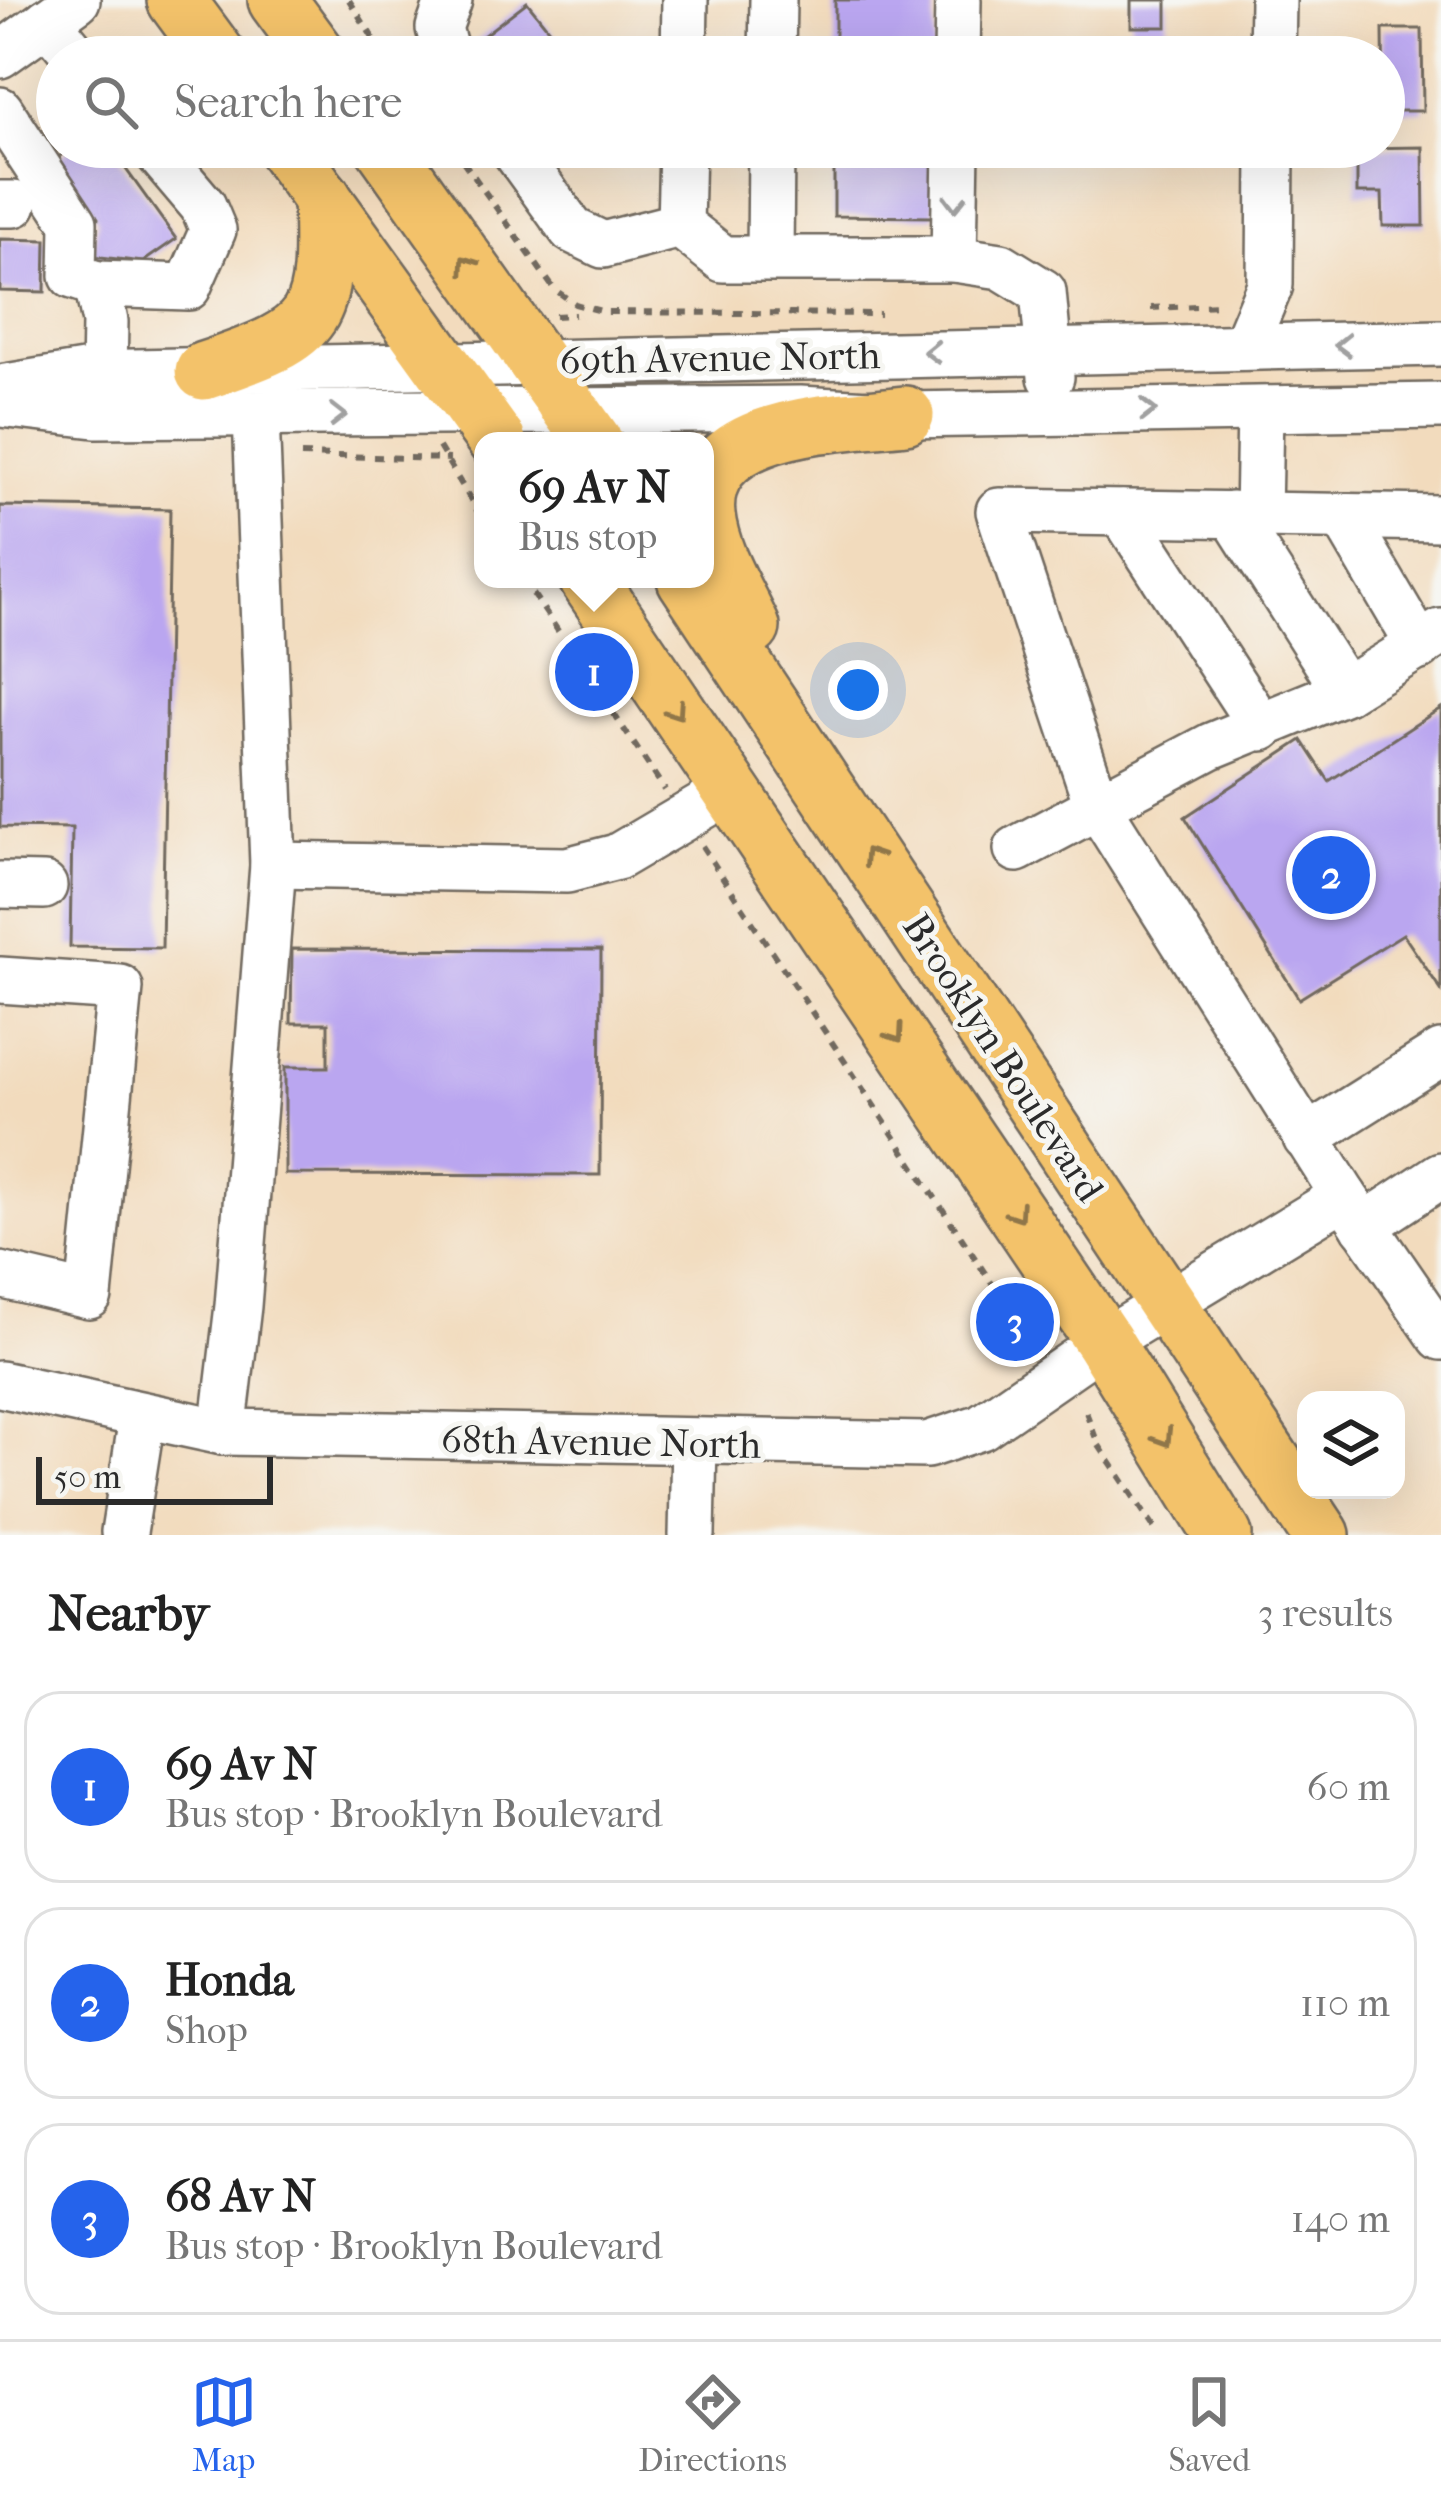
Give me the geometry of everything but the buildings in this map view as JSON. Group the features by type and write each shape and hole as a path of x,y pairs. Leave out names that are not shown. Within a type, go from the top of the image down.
{"main road":[{"path":"176,0 203,36"},
{"path":"301,168 488,428"},
{"path":"400,168 581,426"},
{"path":"204,371 267,350 302,330 319,303 325,269 322,197"},
{"path":"714,475 755,439 905,415"},
{"path":"714,545 812,768"},
{"name":"Brooklyn Boulevard","path":"594,588 707,805 1104,1342 1223,1535"},
{"name":"Brooklyn Boulevard","path":"692,588 1321,1535"}],"street":[{"path":"441,36 439,28 448,0"},
{"path":"685,36 686,0"},
{"path":"772,36 773,0"},
{"path":"957,36 958,0"},
{"path":"1272,36 1273,0"},
{"path":"0,55 62,11"},
{"path":"0,110 36,165"},
{"path":"38,168 74,223 74,276 97,284 188,286 208,251 213,230 203,206 171,168"},
{"path":"527,168 572,230 603,245 680,225"},
{"path":"680,225 681,168"},
{"path":"770,257 771,168"},
{"path":"954,259 956,168"},
{"path":"1244,347 1270,285 1271,168"},
{"path":"680,225 723,259 954,259 1001,266 1043,292 1054,410"},
{"path":"97,284 104,322 104,373"},
{"name":"69th Avenue North","path":"0,388 104,373 1441,343"},
{"name":"69th Avenue North","path":"0,404 256,435 581,426 800,409 905,415 1441,406"},
{"path":"1260,410 1245,514 1345,692"},
{"path":"223,1432 273,865 256,435"},
{"path":"1435,1316 1354,1211 1097,805 999,511 1441,518"},
{"path":"1122,513 1262,728"},
{"path":"1017,849 1211,746 1345,692 1430,640 1343,515"},
{"path":"273,865 568,870 617,857 707,805"},
{"path":"0,980 119,988 89,1296 0,1275"},
{"path":"1306,1138 1441,1053"},
{"name":"68th Avenue North","path":"0,1384 223,1432 694,1443 941,1442 981,1427 1167,1304 1354,1211 1441,1175"},
{"path":"124,1532 142,1418"},
{"path":"692,1535 694,1443"}],"path":[{"path":"349,0 372,36"},
{"path":"256,435 446,459 474,505"},
{"path":"530,588 707,805 1012,1314 1036,1334"},
{"path":"1086,1412 1097,1444 1159,1535"}],"place":[{"name":"69 Av N","path":"594,672"},
{"name":"Honda","path":"1331,875"},
{"name":"68 Av N","path":"1015,1322"}]}
